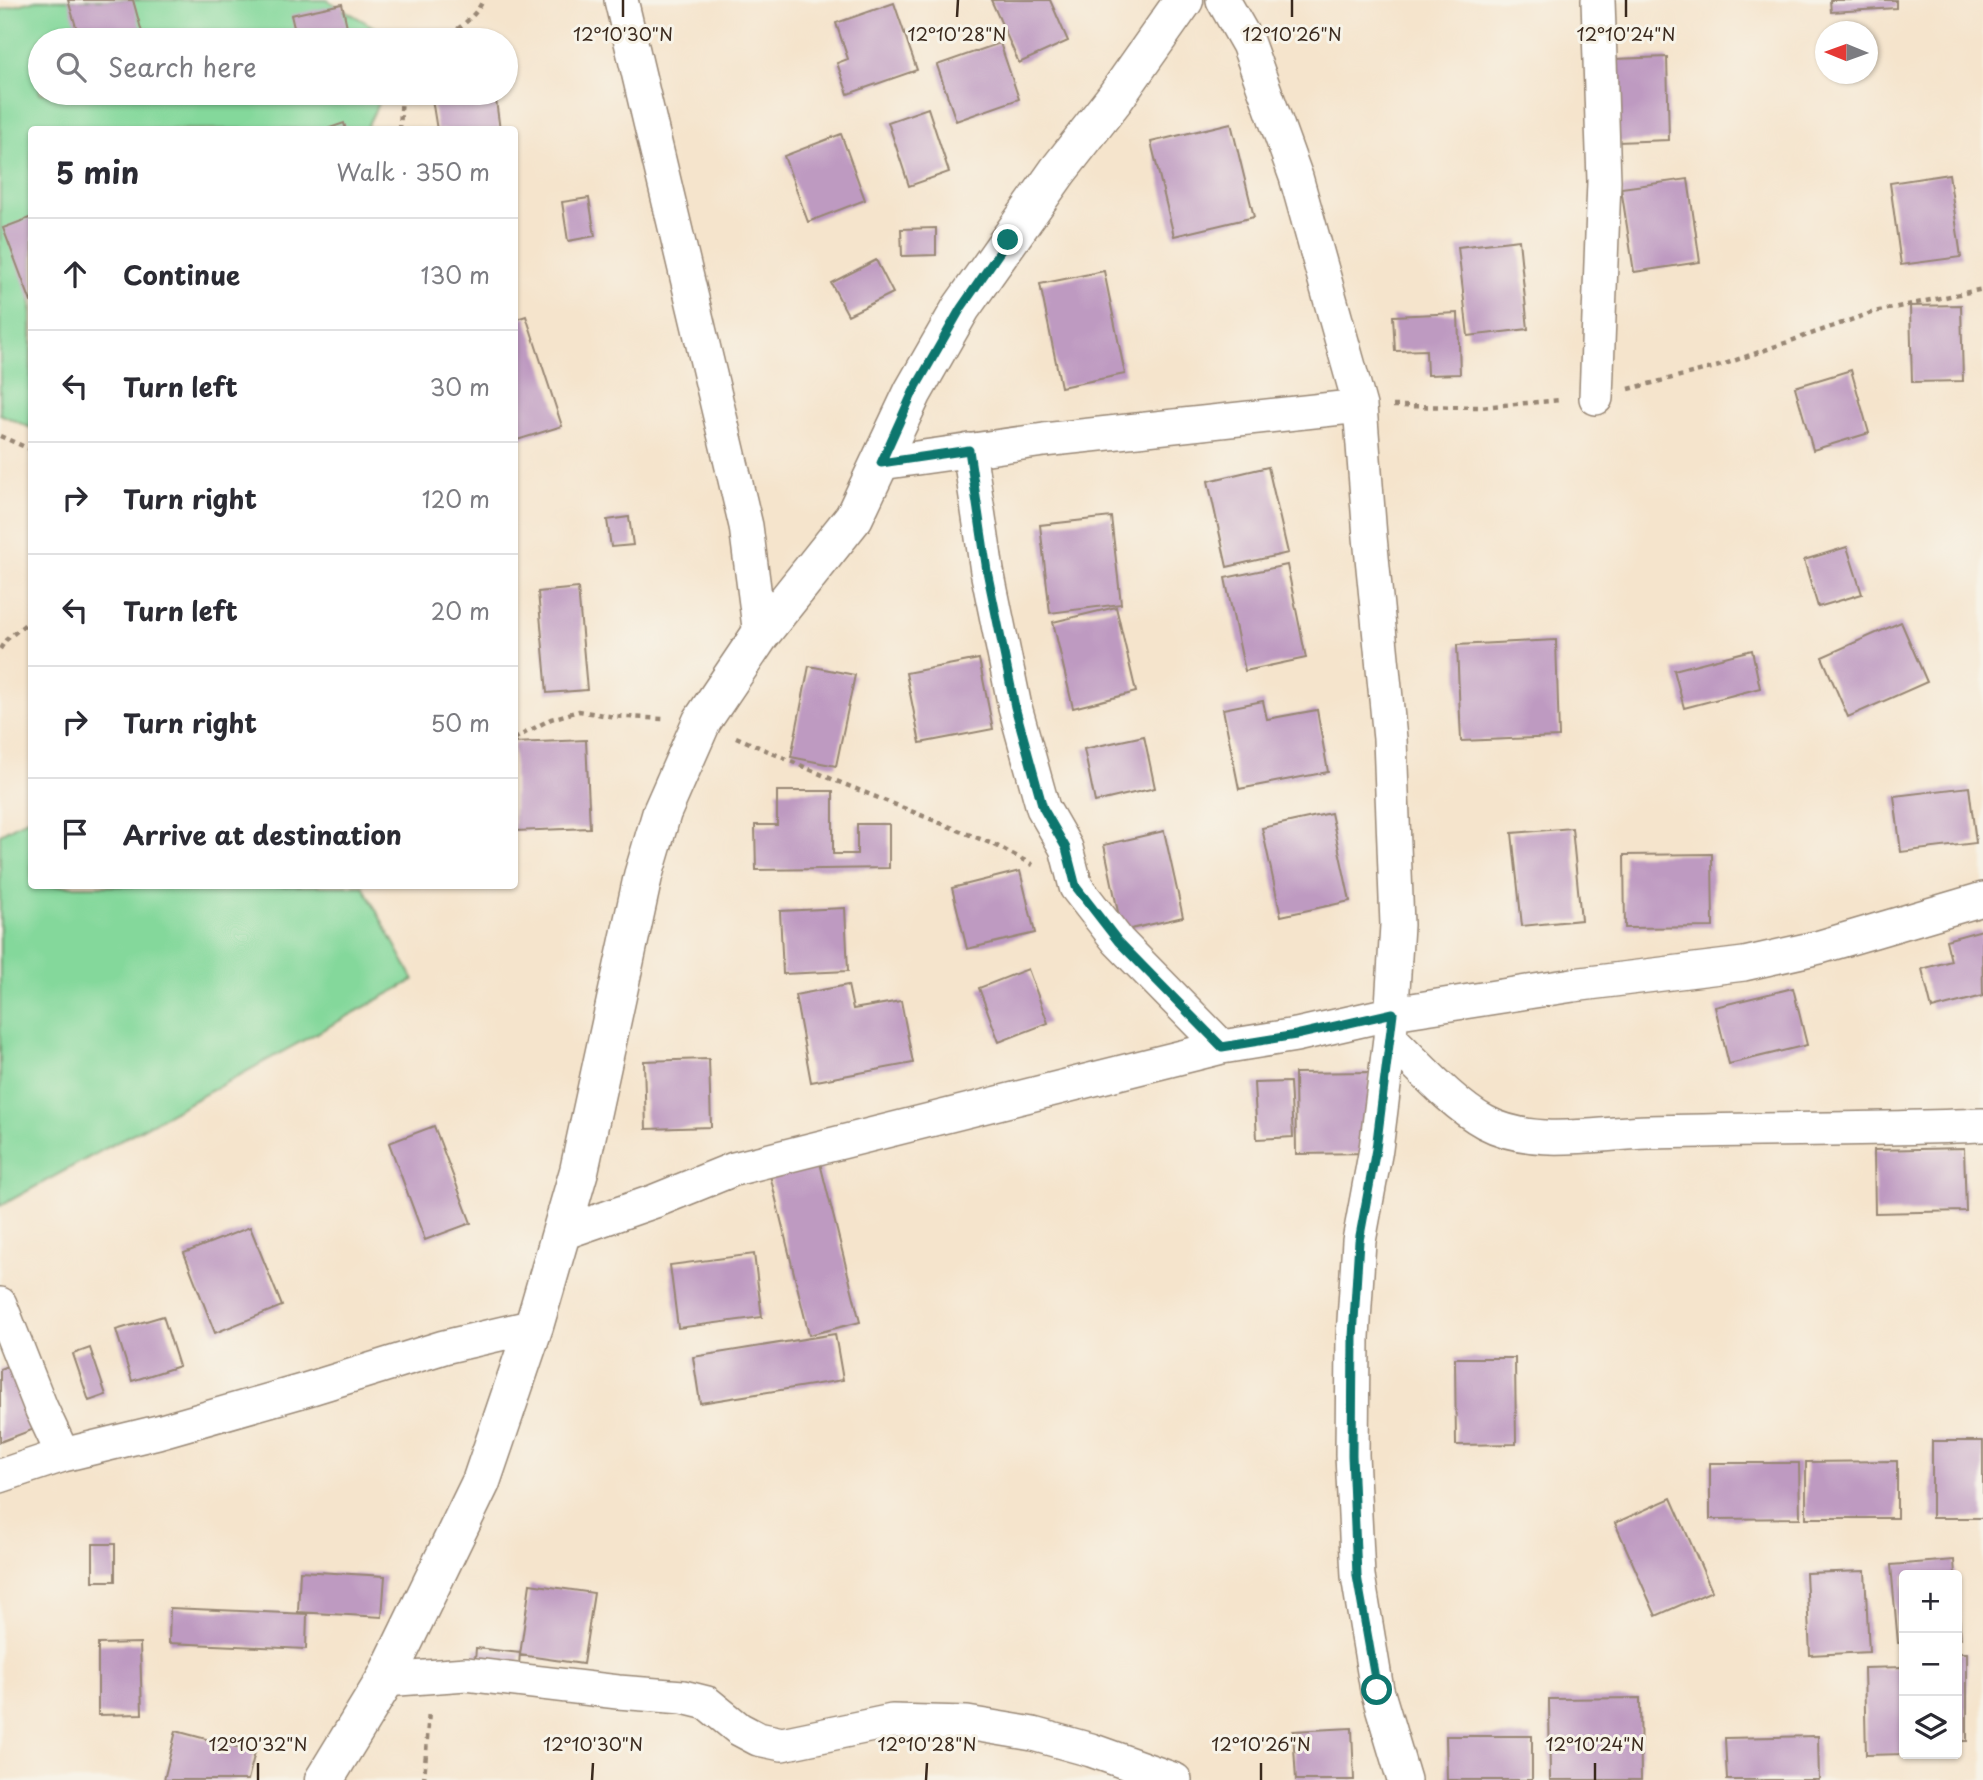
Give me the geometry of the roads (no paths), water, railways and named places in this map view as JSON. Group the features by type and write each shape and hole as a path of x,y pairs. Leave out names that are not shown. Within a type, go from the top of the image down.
{"street":[{"path":"621,0 746,526 760,635"},
{"path":"324,1780 385,1680 481,1482 534,1326 579,1171 643,876 662,812 702,721 760,635 854,517 913,392 961,308 1184,0"},
{"path":"1223,0 1248,44 1296,177 1360,406 1390,739 1397,925 1391,1026 1376,1149 1359,1241 1353,1337 1352,1455 1357,1576 1377,1690 1404,1780"},
{"path":"1596,398 1604,181 1598,0"},
{"path":"881,463 969,450 1360,406"},
{"path":"969,450 987,571 1015,707 1043,808 1066,848 1076,887 1118,941 1222,1047"},
{"path":"560,1234 655,1201 734,1169 1222,1047 1296,1035 1391,1026 1573,985 1744,964 1820,947 1983,899"},
{"path":"1391,1026 1445,1092 1485,1122 1511,1132 1545,1137 1647,1132 1880,1130 1983,1125"},
{"path":"0,1304 41,1408 63,1455"},
{"path":"0,1476 63,1455 171,1428 444,1347 534,1326"},
{"path":"385,1680 467,1674 618,1692 683,1696 707,1703 739,1730 758,1739 782,1744 892,1721 967,1723 1033,1734 1091,1750 1175,1780"}]}
